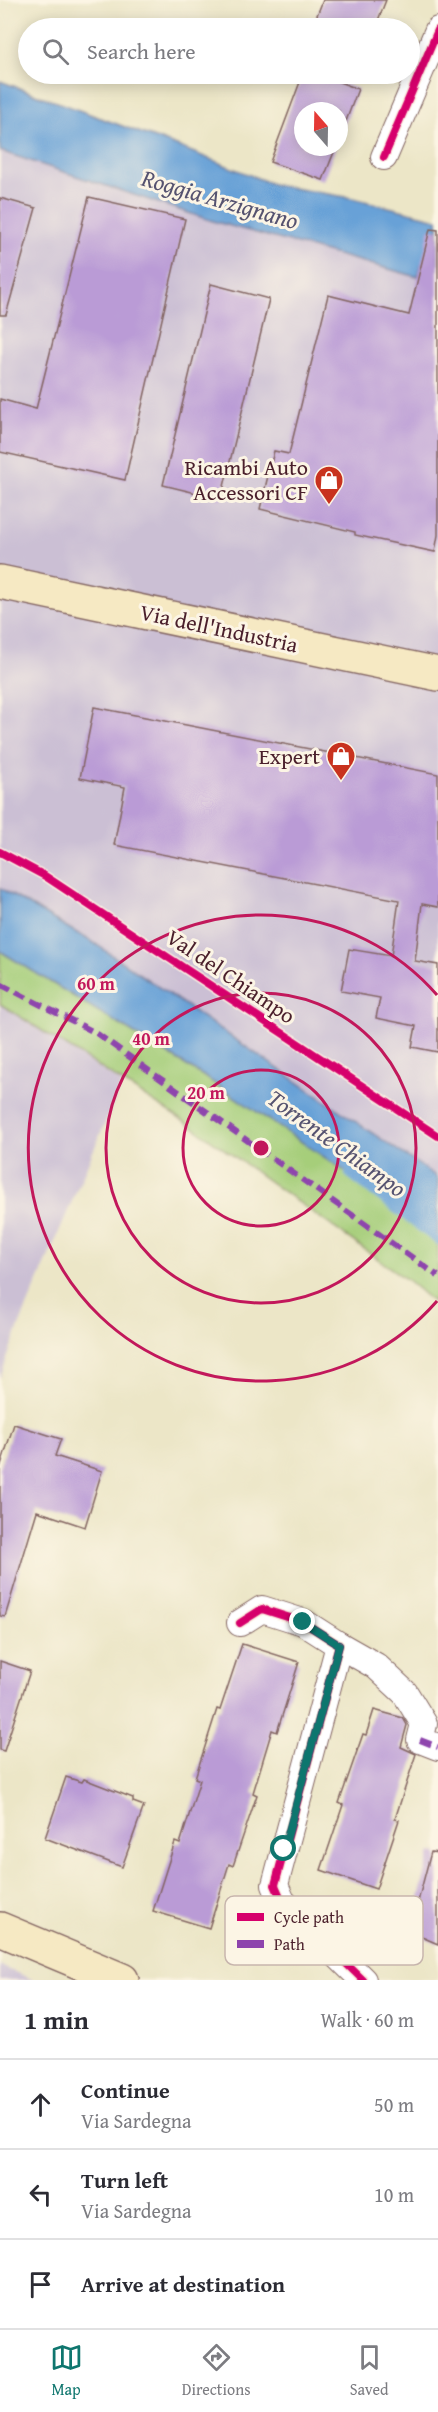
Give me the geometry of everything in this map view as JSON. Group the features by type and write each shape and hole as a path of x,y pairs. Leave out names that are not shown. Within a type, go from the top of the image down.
{"main road":[{"name":"Via dell'Industria","path":"0,582 438,674"},
{"path":"0,1929 122,1980"}],"street":[{"path":"420,72 438,30"},
{"path":"384,157 415,84"},
{"path":"240,1623 262,1610 303,1622 376,1666 405,1693 424,1724 429,1743"},
{"path":"280,1896 275,1885 339,1645"},
{"path":"348,1965 363,1980"}],"shaded area":[{"path":"0,151 418,277 422,264 438,269 438,1178 94,943 0,888"},
{"path":"0,1004 122,1083 19,1326 0,1378"},
{"path":"0,1966 34,1980 0,1980"}],"green space":[{"path":"0,951 205,1077 339,1167 433,1234 438,1239 438,1306 410,1282 193,1127 0,1004"}],"water":[{"name":"Roggia Arzignano","path":"0,81 275,185 352,198 438,219 438,269 422,264 418,277 216,222 0,151"},
{"path":"0,888 94,943 438,1178 438,1239 339,1167 205,1077 0,951"}],"building":[{"path":"323,0 386,0 379,18 316,18"},
{"path":"299,84 345,84 358,89 348,116 348,102 294,102 294,156 332,156 323,180 270,162"},
{"path":"89,197 185,219 125,480 0,452 0,399 36,409"},
{"path":"0,198 36,208 6,315 0,315"},
{"path":"430,229 438,230 438,535 435,552 355,535 355,532 260,509 274,451 289,454 328,295 409,315"},
{"path":"211,284 269,299 221,499 163,485"},
{"path":"94,707 438,774 438,907 422,904 415,961 438,965 438,1052 412,1047 416,1026 376,1018 380,998 341,991 349,949 391,956 399,900 114,845 125,787 80,778"},
{"path":"14,1424 61,1439 55,1456 102,1471 85,1527 37,1511 5,1617 0,1616 0,1468"},
{"path":"242,1644 299,1662 277,1732 272,1730 253,1793 257,1795 233,1866 229,1864 209,1928 153,1911 175,1842 180,1844 200,1780 195,1778 217,1709 220,1710"},
{"path":"0,1661 30,1671 4,1751 0,1750"},
{"path":"374,1710 403,1718 407,1725 401,1747 416,1754 395,1819 399,1820 376,1889 321,1870 343,1805 339,1803 363,1734 366,1735"},
{"path":"66,1777 82,1782 84,1779 133,1798 133,1802 144,1806 122,1867 45,1838"},
{"path":"431,1852 438,1853 438,1944 423,1937 423,1896 419,1896"}],"waterway":[{"name":"Torrente Chiampo","path":"349,1174 438,1241"}],"marked path":[{"path":"0,984 96,1033 438,1276"},
{"path":"420,1740 438,1747"}],"cycle path":[{"path":"420,72 438,30"},
{"path":"384,157 415,84"},
{"name":"Val del Chiampo","path":"0,852 45,876 438,1136"},
{"path":"240,1623 262,1609 303,1622 339,1645 275,1885 280,1896"},
{"path":"348,1965 363,1980"}],"place":[{"name":"Ricambi Auto Accessori CF","path":"329,506"},
{"name":"Expert","path":"341,782"}],"route":[{"path":"284,1849 339,1645 303,1622"}]}
